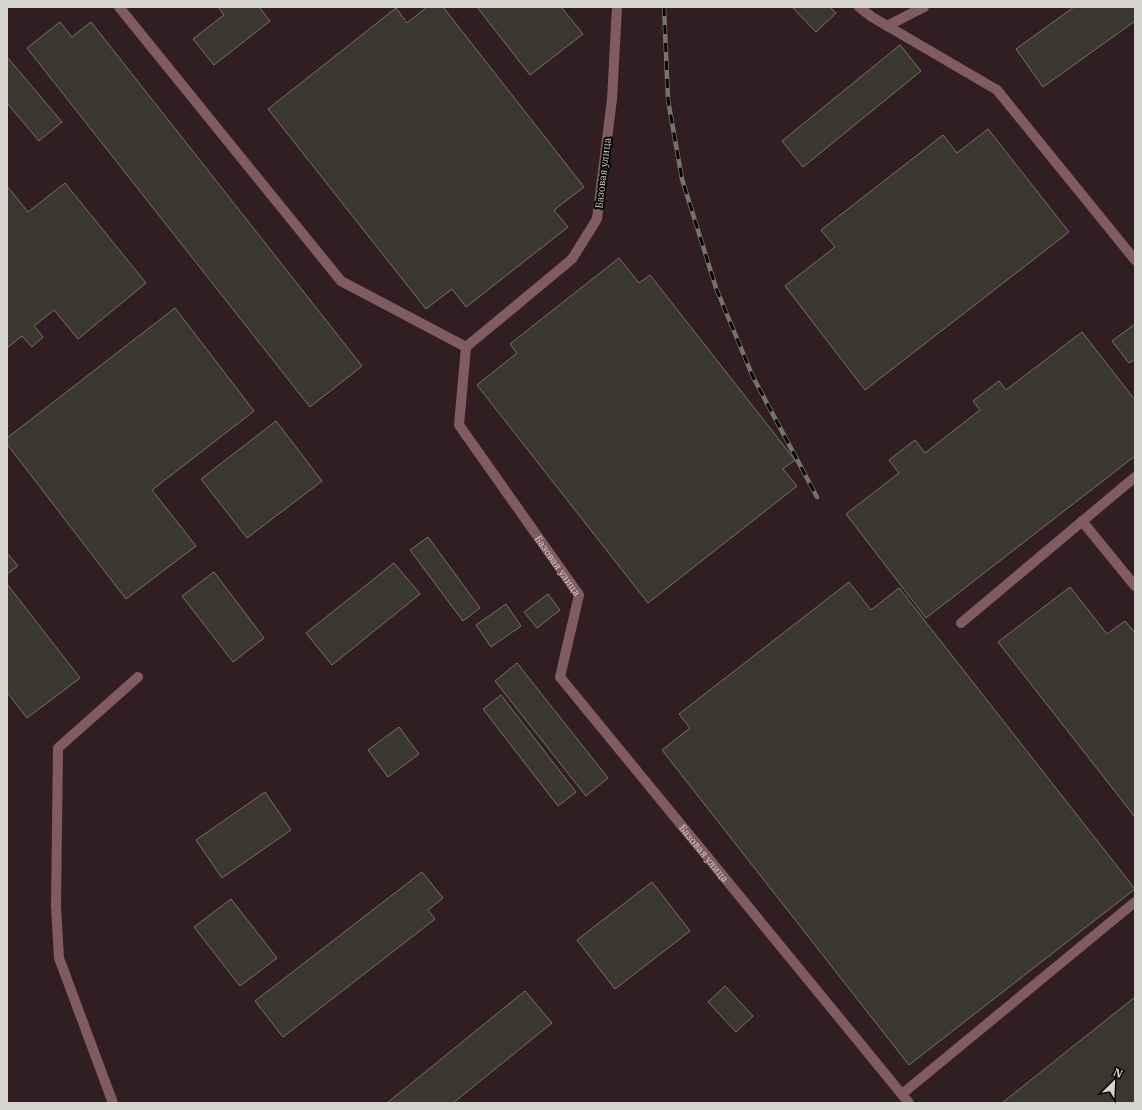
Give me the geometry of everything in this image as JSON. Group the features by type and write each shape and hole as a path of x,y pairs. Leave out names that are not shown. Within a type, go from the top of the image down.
{"street":[{"path":"119,7 341,281 466,347"},
{"name":"Базовая улица","path":"617,7 612,99 597,219 572,259 466,347 459,425 579,595 560,677 909,1103"},
{"path":"859,7 872,17 997,90 1135,260"},
{"path":"887,26 924,7"},
{"path":"961,623 1135,478"},
{"path":"1082,521 1135,586"},
{"path":"113,1103 59,958 56,906 58,748 138,677"},
{"path":"902,1094 1135,902"}],"shaded area":[{"path":"7,7 1135,7 1135,1103 7,1103"}],"building":[{"path":"218,7 259,7 270,21 214,65 193,39 224,15"},
{"path":"427,7 443,7 584,187 554,210 568,227 466,307 452,289 426,309 268,109 396,8 407,23"},
{"path":"477,7 561,7 583,34 530,75"},
{"path":"792,7 830,7 836,13 816,32"},
{"path":"1074,7 1135,7 1135,21 1043,87 1016,49"},
{"path":"60,22 72,37 91,22 362,366 310,407 27,48"},
{"path":"900,45 921,71 803,167 782,141"},
{"path":"7,57 62,122 39,141 7,103"},
{"path":"988,129 1069,232 865,390 785,286 835,247 821,230 943,135 957,153"},
{"path":"65,183 146,283 78,339 54,310 34,326 43,337 32,347 22,336 7,348 7,186 28,212"},
{"path":"619,258 639,283 650,275 795,460 783,469 797,486 648,603 477,385 517,353 510,344"},
{"path":"175,308 254,411 152,490 196,546 126,599 7,444 7,438"},
{"path":"1135,324 1135,359 1129,363 1112,341"},
{"path":"1082,332 1135,400 1135,456 926,618 846,514 899,473 889,460 915,440 925,453 980,410 973,401 999,381 1006,390"},
{"path":"276,421 322,481 247,538 201,479"},
{"path":"428,537 480,608 463,621 410,550"},
{"path":"7,553 18,566 7,574"},
{"path":"394,563 420,594 332,665 306,633"},
{"path":"214,572 264,638 233,662 182,596"},
{"path":"849,582 871,610 899,588 1135,889 909,1065 662,750 690,728 679,714"},
{"path":"7,584 80,678 27,718 7,692"},
{"path":"1070,587 1107,634 1125,621 1135,633 1135,817 998,642"},
{"path":"548,594 560,610 537,628 524,612"},
{"path":"506,604 521,626 491,647 476,625"},
{"path":"517,663 608,778 586,796 495,681"},
{"path":"501,695 576,792 558,806 483,709"},
{"path":"399,727 419,754 388,777 368,750"},
{"path":"265,792 291,830 222,878 196,840"},
{"path":"422,872 443,898 428,910 435,919 283,1037 255,1001"},
{"path":"652,882 690,931 615,989 577,940"},
{"path":"231,899 277,958 240,986 194,927"},
{"path":"725,986 753,1016 736,1032 708,1002"},
{"path":"525,991 552,1023 453,1103 387,1103"},
{"path":"1135,997 1135,1103 1002,1103"}],"railway":[{"path":"664,7 668,100 682,179 716,288 753,377 817,497"}]}
